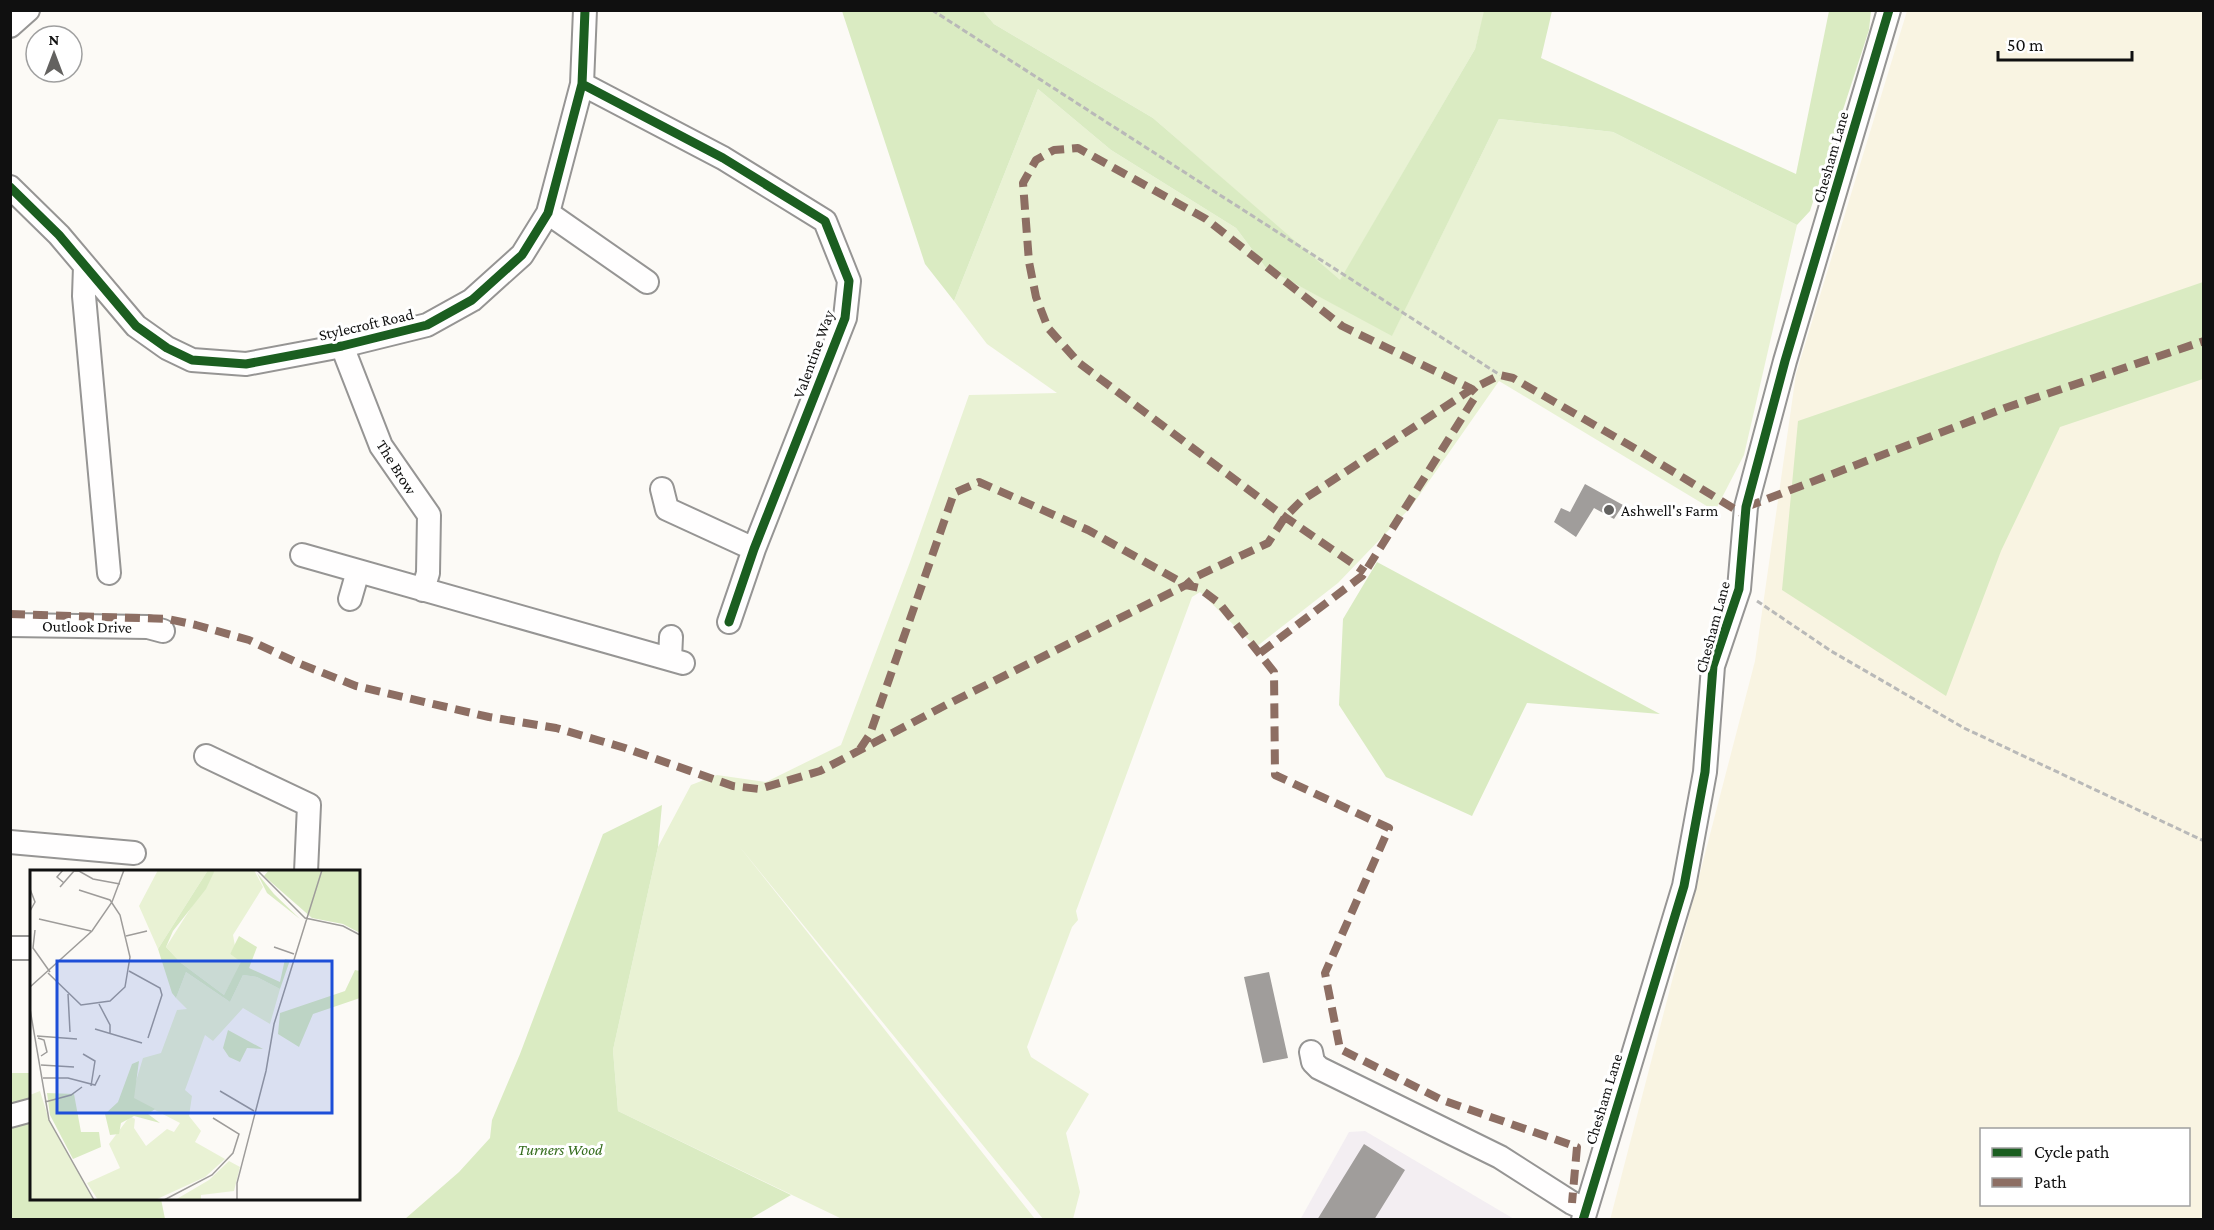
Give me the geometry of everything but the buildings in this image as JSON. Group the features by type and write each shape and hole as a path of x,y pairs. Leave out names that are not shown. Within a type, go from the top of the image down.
{"street":[{"path":"10,26 28,10"},
{"name":"Stylecroft Road","path":"10,187 59,235 136,326 167,348 192,360 246,364 342,346 427,326 472,300 522,255 548,213 582,84 585,10"},
{"name":"Chesham Lane","path":"1584,1214 1684,886 1705,772 1713,666 1739,589 1746,507 1785,361 1889,10"},
{"name":"Valentine Way","path":"582,84 723,158 825,221 849,281 845,318 754,549 729,622"},
{"path":"548,213 647,282"},
{"path":"85,266 84,296 109,573"},
{"name":"The Brow","path":"342,346 381,446 429,515 428,573 423,590"},
{"path":"662,489 667,509 754,549"},
{"path":"302,555 423,590 674,653"},
{"path":"350,599 358,571"},
{"name":"Outlook Drive","path":"10,625 148,627 163,631"},
{"path":"206,756 309,805 306,870"},
{"path":"10,842 134,853"},
{"path":"10,948 30,948"},
{"path":"1311,1052 1313,1062 1319,1068 1500,1157 1572,1203 1584,1214"},
{"path":"10,1116 30,1111"}],"path":[{"path":"933,10 1500,375"},
{"path":"1739,589 1831,651 1965,728 2204,841"}],"shaded area":[{"path":"1907,11 2203,11 2203,1219 1610,1220 1755,661 1796,374"},
{"path":"1365,1131 1514,1219 1300,1220 1349,1132"}],"green space":[{"path":"842,11 983,11 994,24 1153,118 1340,280 1475,49 1484,11 1552,11 1541,58 1796,174 1829,11 1871,11 1869,30 1810,211 1797,225 1613,132 1499,119 1392,336 1266,268 1236,228 1111,150 1038,89 954,301 925,264"},
{"path":"983,11 1485,11 1475,49 1340,281 1153,118 994,24"},
{"path":"1038,89 1111,150 1236,228 1266,268 1392,335 1499,119 1613,132 1797,225 1744,455 1715,511 1499,381 1411,507 1338,583 1256,647 1200,592 1192,597 1076,911 1078,920 1072,927 1027,1047 1031,1057 1089,1094 1066,1133 1080,1192 1073,1219 1043,1219 739,846 1035,1219 842,1219 618,1111 613,1050 658,847 691,785 717,775 766,782 841,745 910,562 969,395 1057,393 987,344 954,301"},
{"path":"2203,282 2203,379 2060,427 2001,551 1946,696 1782,590 1798,421"},
{"path":"1377,562 1660,714 1527,703 1472,816 1386,777 1339,705 1343,619"},
{"name":"Turners Wood","path":"662,805 658,847 613,1050 618,1111 791,1195 750,1219 405,1219 459,1172 490,1138 492,1120 520,1054 603,834"},
{"path":"11,1073 30,1073 30,1200 161,1200 165,1219 11,1220"}],"marked path":[{"path":"1260,653 1362,576 1365,572 1477,394 1472,389 1342,326 1206,219 1078,148 1054,150 1036,160 1023,183 1029,262 1036,297 1048,328 1079,363 1285,517 1365,572"},
{"path":"1746,507 2005,408 2204,341"},
{"path":"10,614 168,619 196,625 249,640 356,686 489,717 556,728 625,748 733,786 759,789 820,771 1186,585 1195,577 1268,543 1285,517 1301,501 1472,389 1500,375 1513,378 1746,516"},
{"path":"860,749 870,734 954,493 979,482 1088,530 1186,585 1199,588 1219,603 1274,672 1275,775 1389,828 1325,973 1340,1049 1442,1100 1577,1147 1572,1203"}],"cycle path":[{"path":"10,187 59,235 136,326 167,348 192,360 246,364 342,346 427,325 472,300 522,255 548,213 582,84 585,10"},
{"path":"1583,1220 1684,886 1705,772 1713,666 1739,589 1746,507 1785,361 1889,10"},
{"path":"582,84 723,158 825,221 849,281 845,318 754,549 729,622"}],"place":[{"name":"Ashwell's Farm","path":"1609,510"}]}
